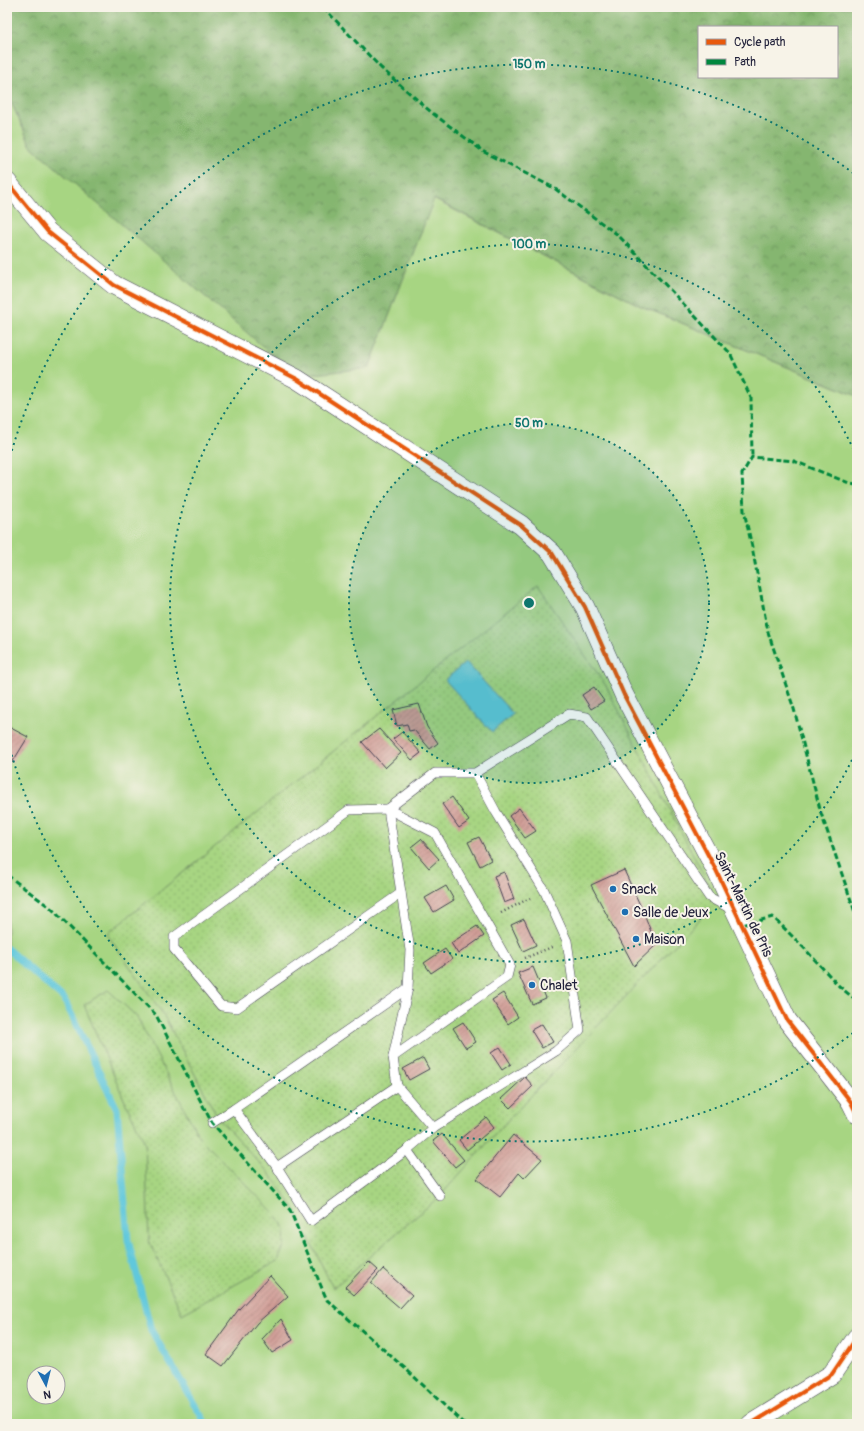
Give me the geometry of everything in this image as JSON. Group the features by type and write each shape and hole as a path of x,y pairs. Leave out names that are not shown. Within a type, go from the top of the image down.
{"street":[{"name":"Saint-Martin de Pris","path":"7,182 48,232 114,285 297,379 521,524 552,553 585,607 624,695 716,870 787,1020 851,1102 857,1114"},
{"path":"751,1424 832,1374 857,1337"}],"lane":[{"path":"388,809 435,773 475,773 568,714 587,717 709,897 736,912"},
{"path":"234,1109 277,1167 311,1221 433,1128 556,1051 580,1030 567,941 544,890 496,812 475,773"},
{"path":"388,809 410,950 408,988 393,1057 397,1086 433,1128"},
{"path":"393,1057 507,977 510,965 435,833 388,809 349,810 174,937 174,949 221,1006 237,1008 401,893"},
{"path":"212,1122 234,1109 408,988"},
{"path":"277,1167 397,1086"},
{"path":"406,1150 440,1196"}],"path":[{"path":"486,921 544,890"},
{"path":"510,965 567,941"}],"green space":[{"path":"7,7 857,7 857,396 641,306 434,199 369,368 297,376 31,146 7,93"},
{"path":"7,93 31,146 369,368 433,199 641,306 857,396 857,1424 7,1424"},
{"path":"538,586 606,686 717,901 509,1119 440,1196 333,1288 294,1208 268,1172 218,1118 163,1014 107,934"},
{"path":"108,990 137,1017 199,1137 278,1217 285,1230 284,1246 278,1261 182,1314 149,1241 145,1143 126,1104 84,1005"}],"water":[{"path":"466,662 513,714 492,732 445,680"}],"building":[{"path":"594,687 604,701 591,709 582,695"},
{"path":"419,704 427,727 438,743 430,749 414,730 409,731 407,724 397,726 393,710"},
{"path":"7,726 28,737 12,763 7,760"},
{"path":"379,729 401,753 385,768 362,742"},
{"path":"402,732 421,753 412,760 393,739"},
{"path":"452,797 469,821 459,828 442,804"},
{"path":"519,808 536,831 525,838 509,816"},
{"path":"479,837 491,860 480,866 468,842"},
{"path":"421,839 439,859 429,868 411,847"},
{"path":"624,870 645,916 656,945 634,966 591,885"},
{"path":"504,872 514,899 504,903 494,876"},
{"path":"446,886 454,900 434,912 425,898"},
{"path":"524,919 536,945 523,951 511,925"},
{"path":"477,926 484,936 458,954 451,943"},
{"path":"445,949 452,959 431,973 424,963"},
{"name":"Chalet","path":"533,967 546,998 532,1004 518,973"},
{"path":"503,993 518,1017 508,1024 492,1000"},
{"path":"463,1022 476,1042 466,1048 453,1028"},
{"path":"542,1024 553,1042 542,1048 531,1030"},
{"path":"500,1047 511,1064 502,1070 491,1053"},
{"path":"423,1058 429,1069 409,1080 403,1069"},
{"path":"525,1077 533,1086 510,1108 501,1099"},
{"path":"486,1117 494,1127 467,1150 459,1140"},
{"path":"442,1134 464,1160 455,1167 433,1141"},
{"path":"513,1135 542,1159 524,1178 519,1173 500,1197 477,1179"},
{"path":"369,1262 378,1270 354,1295 345,1287"},
{"path":"383,1269 412,1295 400,1308 371,1283"},
{"path":"270,1276 288,1296 257,1323 223,1366 206,1354 239,1309"},
{"path":"281,1319 293,1340 272,1353 262,1339"}],"waterway":[{"path":"7,949 64,999 117,1109 128,1240 151,1330 206,1424"}],"marked path":[{"path":"323,7 381,68 431,112 484,152 554,188 618,235 730,353 751,398 752,457"},
{"path":"857,484 849,483 794,461 752,457 742,474 744,511 768,632 794,709 821,813 857,918"},
{"path":"7,875 52,909 156,1015 212,1123 290,1210 327,1300 408,1371 464,1424"},
{"path":"742,925 773,917 839,986 857,1001"}],"cycle path":[{"path":"7,182 48,232 114,285 297,379 521,525 552,553 585,607 624,695 716,870 787,1020 851,1102 857,1114"},
{"path":"751,1424 832,1374 857,1337"}],"place":[{"name":"Snack","path":"613,889"},
{"name":"Salle de Jeux","path":"625,912"},
{"name":"Maison","path":"636,939"},
{"name":"Chalet","path":"532,985"}]}
